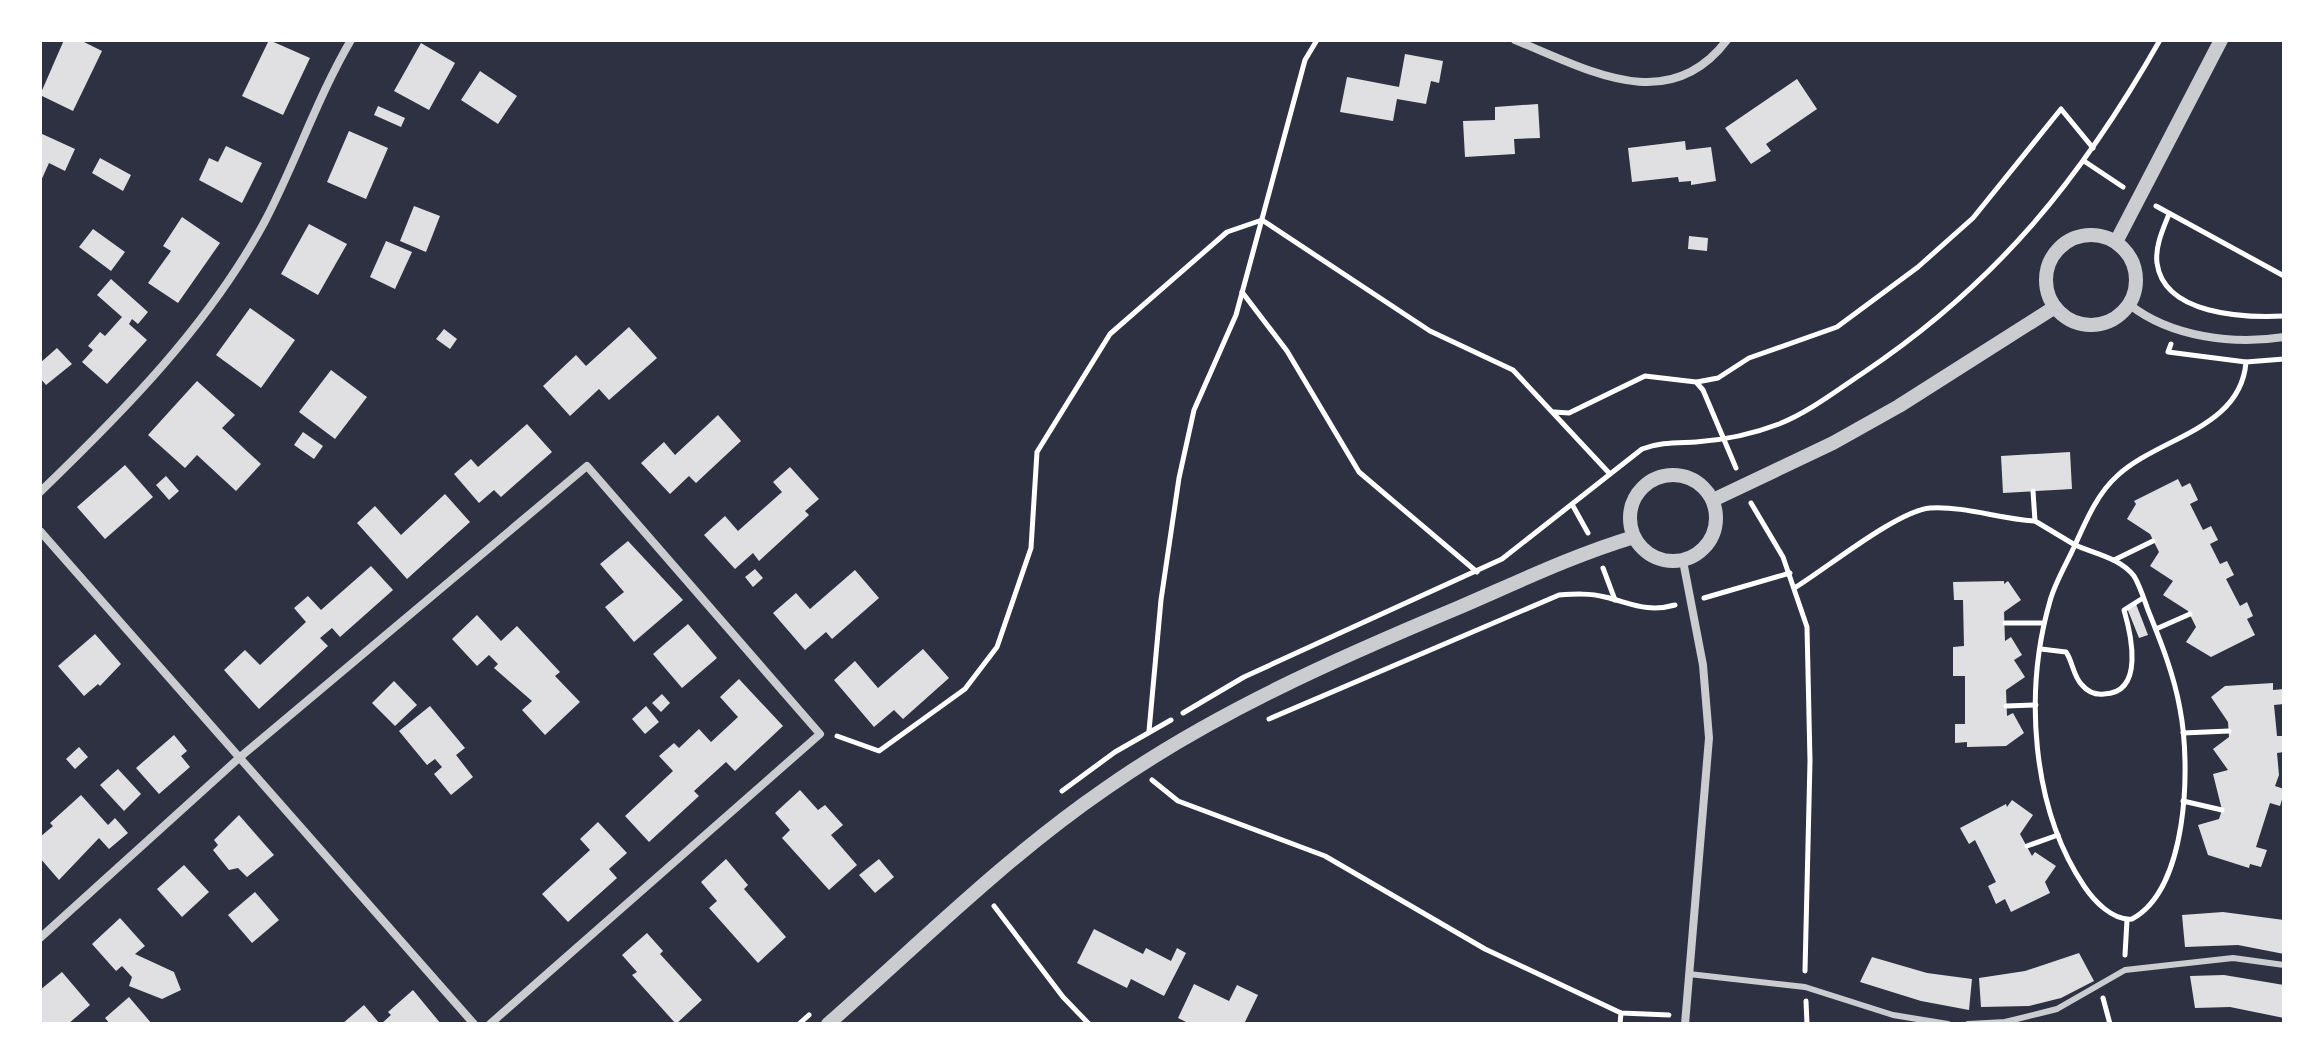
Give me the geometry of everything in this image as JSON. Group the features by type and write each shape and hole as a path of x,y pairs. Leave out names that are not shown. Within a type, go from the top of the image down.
{"street":[{"path":"40,492 151,380 228,280 265,221 322,95 351,40"},
{"path":"1515,40 1633,83 1668,82 1691,74 1727,40"},
{"path":"2116,242 2221,40"},
{"path":"2084,234 2096,234 2116,242 2136,270 2137,282 2130,305 2121,316 2096,325 2072,322 2055,307 2045,286 2045,275 2056,252 2084,234"},
{"path":"2130,305 2154,320 2208,337 2236,340 2284,337"},
{"path":"1713,500 1833,443 1899,406 2055,307"},
{"path":"40,938 239,758 587,466 820,734 490,1024"},
{"path":"1682,476 1705,489 1713,500 1716,525 1712,537 1705,548 1683,561 1671,562 1649,554 1634,537 1630,524 1636,497 1655,479 1682,476"},
{"path":"40,531 474,1024"},
{"path":"828,1024 1058,824 1146,762 1311,674 1596,549 1634,537"},
{"path":"1683,561 1703,665 1709,738 1685,1020"}],"lane":[{"path":"1968,1024 2005,1022 2057,1009 2125,970 2233,958 2284,965"},
{"path":"1689,974 1805,987 1893,1015 1948,1024"}],"path":[{"path":"1317,40 1305,60 1236,315 1194,410 1179,478 1157,628 1146,762 1153,783 1178,801 1325,856 1485,949 1621,1013 1685,1020"},
{"path":"1059,793 1149,732 1244,677 1477,572 1522,545 1631,455 1653,445 1723,439 1780,423 1908,343 2000,263 2084,161 2160,40"},
{"path":"1553,412 1569,413 1645,376 1696,382 1718,378 1749,358 1837,327 1885,292 1973,218 2061,109 2093,148"},
{"path":"2084,161 2169,214 2284,276"},
{"path":"2169,214 2157,249 2157,263 2168,289 2185,302 2233,314 2284,316"},
{"path":"1262,220 1430,331 1513,370 1610,474"},
{"path":"820,734 843,736 879,751 965,689 997,647 1031,548 1037,452 1110,334 1227,232 1262,220"},
{"path":"1242,292 1287,351 1359,472 1477,572"},
{"path":"2127,920 2109,912 2088,892 2073,869 2058,835 2038,744 2036,705 2044,623 2051,597 2093,506 2115,478 2142,457 2215,417 2242,389 2246,362"},
{"path":"1696,382 1757,518 1790,573 1807,627 1807,1024"},
{"path":"2033,491 2035,521"},
{"path":"1796,587 1888,526 1924,509 1973,510 2035,521 2075,545 2113,560 2133,576 2156,629 2177,695 2183,733 2183,801 2164,886 2151,907 2127,920"},
{"path":"2113,560 2153,541"},
{"path":"1262,721 1559,595 1594,594 1633,608 1653,610 1790,573"},
{"path":"2041,649 2066,652 2083,687 2100,695 2112,694 2125,684 2132,665 2131,637 2124,610 2143,598"},
{"path":"2156,629 2190,614"},
{"path":"2005,623 2044,623"},
{"path":"2006,706 2036,705"},
{"path":"2183,733 2229,731"},
{"path":"1141,791 1166,775"},
{"path":"2183,801 2222,810"},
{"path":"2027,846 2058,835"},
{"path":"983,916 1005,896"},
{"path":"994,906 1063,997 1089,1024"},
{"path":"2125,970 2127,920"},
{"path":"2099,987 2110,1024"},
{"path":"799,1024 821,1005"},
{"path":"1620,1024 1621,1013"}],"building":[{"path":"64,40 80,40 102,51 73,111 40,95"},
{"path":"269,40 310,58 283,115 242,96"},
{"path":"421,43 455,63 429,110 394,91"},
{"path":"1405,54 1443,61 1439,83 1431,81 1426,104 1397,99 1393,121 1340,112 1347,77 1399,87"},
{"path":"480,71 517,96 498,124 461,100"},
{"path":"1797,79 1817,109 1766,144 1771,151 1751,164 1725,128"},
{"path":"1538,104 1540,138 1514,139 1515,154 1465,157 1463,121 1495,120 1495,107"},
{"path":"378,106 405,118 401,127 374,115"},
{"path":"349,131 388,148 366,199 327,182"},
{"path":"40,133 75,149 65,171 49,163 40,183"},
{"path":"1685,141 1686,150 1711,147 1716,181 1691,185 1691,181 1679,182 1678,177 1632,182 1628,148"},
{"path":"226,146 262,163 242,203 199,180 209,158 218,162"},
{"path":"100,158 131,175 123,191 92,173"},
{"path":"414,206 440,216 426,252 400,241"},
{"path":"182,217 220,243 178,303 148,283 171,251 163,246"},
{"path":"309,224 347,244 318,295 281,274"},
{"path":"93,229 125,252 111,271 79,247"},
{"path":"1689,236 1708,238 1707,251 1688,249"},
{"path":"386,241 412,252 395,289 370,277"},
{"path":"111,279 148,312 138,324 132,319 129,324 147,340 107,384 82,362 93,350 88,346 100,332 105,336 122,317 97,295"},
{"path":"250,308 295,340 261,388 216,355"},
{"path":"629,327 657,358 609,400 599,389 570,416 543,386 576,355 586,366"},
{"path":"444,329 457,339 450,349 436,339"},
{"path":"57,348 72,364 46,385 40,378 40,363"},
{"path":"331,370 367,397 335,439 299,412"},
{"path":"197,381 235,415 222,428 261,464 236,491 197,455 185,468 148,435"},
{"path":"718,415 741,441 696,483 689,476 670,494 641,463 664,442 675,455"},
{"path":"527,424 552,452 501,497 494,490 479,503 454,474 471,459 478,467"},
{"path":"303,432 323,446 314,459 294,445"},
{"path":"2070,452 2072,489 2003,493 2001,456"},
{"path":"125,465 153,497 105,539 77,507"},
{"path":"790,467 819,499 805,511 809,515 759,561 753,553 735,569 704,535 725,516 738,531 782,492 773,482"},
{"path":"166,476 179,491 169,500 156,485"},
{"path":"2178,479 2182,487 2190,483 2198,500 2190,504 2203,530 2211,526 2218,540 2210,544 2220,564 2227,561 2234,575 2226,579 2240,606 2247,602 2253,616 2247,619 2255,635 2211,657 2186,642 2196,627 2188,611 2163,595 2173,581 2150,566 2159,552 2150,534 2127,519 2136,504 2134,501"},
{"path":"445,494 470,522 407,579 357,523 375,506 401,535"},
{"path":"628,541 683,600 634,642 605,607 624,592 600,564"},
{"path":"371,566 393,590 340,637 332,628 320,638 328,646 259,709 224,670 245,650 260,665 306,622 294,608 308,596 321,610"},
{"path":"755,569 763,578 753,587 745,577"},
{"path":"855,570 879,598 832,639 826,632 805,650 773,613 796,593 810,609"},
{"path":"2004,581 2004,584 2008,581 2021,600 2004,612 2005,641 2011,637 2022,655 2014,660 2025,677 2006,690 2007,716 2013,713 2024,733 2006,746 1967,747 1967,742 1955,743 1955,724 1965,724 1965,676 1953,676 1953,647 1964,646 1963,600 1954,600 1953,582"},
{"path":"2136,604 2148,635 2139,638 2127,608"},
{"path":"477,615 501,641 517,626 560,672 555,676 580,702 545,735 522,710 532,701 494,668 498,664 489,655 477,666 452,639"},
{"path":"688,624 717,658 682,688 653,654"},
{"path":"95,634 121,664 100,686 98,684 84,696 58,666"},
{"path":"923,649 949,678 903,719 894,710 874,727 834,680 855,661 878,688"},
{"path":"739,679 783,726 735,771 726,762 694,791 699,796 649,842 625,816 673,771 659,756 674,743 679,748 699,729 711,742 738,717 720,697"},
{"path":"394,681 417,705 395,726 372,703"},
{"path":"2273,683 2273,690 2284,689 2284,704 2274,705 2277,736 2284,736 2284,752 2277,753 2279,775 2275,786 2284,789 2284,793 2280,806 2270,803 2256,847 2267,850 2261,867 2250,864 2249,868 2208,855 2198,825 2219,819 2222,810 2213,774 2228,770 2213,749 2229,737 2228,722 2211,697 2225,686"},
{"path":"662,694 670,703 661,712 652,703"},
{"path":"430,706 465,748 456,755 473,777 451,795 434,774 442,767 435,759 427,765 399,731"},
{"path":"646,706 659,722 645,734 632,719"},
{"path":"174,735 187,751 181,756 190,767 159,794 136,768"},
{"path":"79,747 88,757 75,769 66,759"},
{"path":"118,769 141,794 124,811 100,785"},
{"path":"800,790 818,810 825,805 843,825 831,835 857,865 829,890 782,838 790,830 775,813"},
{"path":"81,795 108,825 115,818 128,833 109,849 99,838 59,880 40,858 40,837 53,826 50,823"},
{"path":"2012,800 2033,815 2020,834 2032,856 2035,852 2056,866 2045,882 2050,893 2011,912 2005,899 1996,904 1988,886 1996,882 1975,840 1969,844 1960,828 2006,804 2007,807"},
{"path":"239,815 274,855 247,877 238,868 229,870 213,850 218,845 214,840"},
{"path":"598,822 627,853 609,869 617,878 568,922 542,894 590,850 580,839"},
{"path":"726,859 748,885 744,889 786,937 758,963 709,908 717,901 701,882"},
{"path":"879,859 894,877 875,893 859,875"},
{"path":"184,865 209,892 182,917 157,889"},
{"path":"255,892 279,920 252,943 228,915"},
{"path":"2223,912 2284,920 2284,954 2238,945 2185,947 2182,915"},
{"path":"120,918 145,946 135,954 174,972 181,990 162,999 129,986 132,977 122,966 116,971 92,944"},
{"path":"1094,929 1143,954 1146,948 1171,961 1177,948 1186,953 1164,996 1131,979 1127,988 1077,963"},
{"path":"647,933 663,951 660,954 702,1000 676,1024 632,975 637,972 622,955"},
{"path":"2079,953 2094,981 2061,998 2029,1006 1981,1007 1979,978 2025,971"},
{"path":"1872,957 1927,973 1972,979 1969,1010 1921,1001 1860,982"},
{"path":"62,972 90,1005 68,1024 44,1024 40,1019 40,990"},
{"path":"2224,975 2284,985 2284,1018 2230,1007 2195,1008 2190,976"},
{"path":"1194,984 1229,1001 1237,985 1258,995 1244,1024 1190,1024 1178,1018"},
{"path":"413,990 441,1024 381,1024 391,1015 388,1012"},
{"path":"129,997 152,1024 110,1024 105,1018"},
{"path":"364,1005 380,1024 342,1024"}]}
